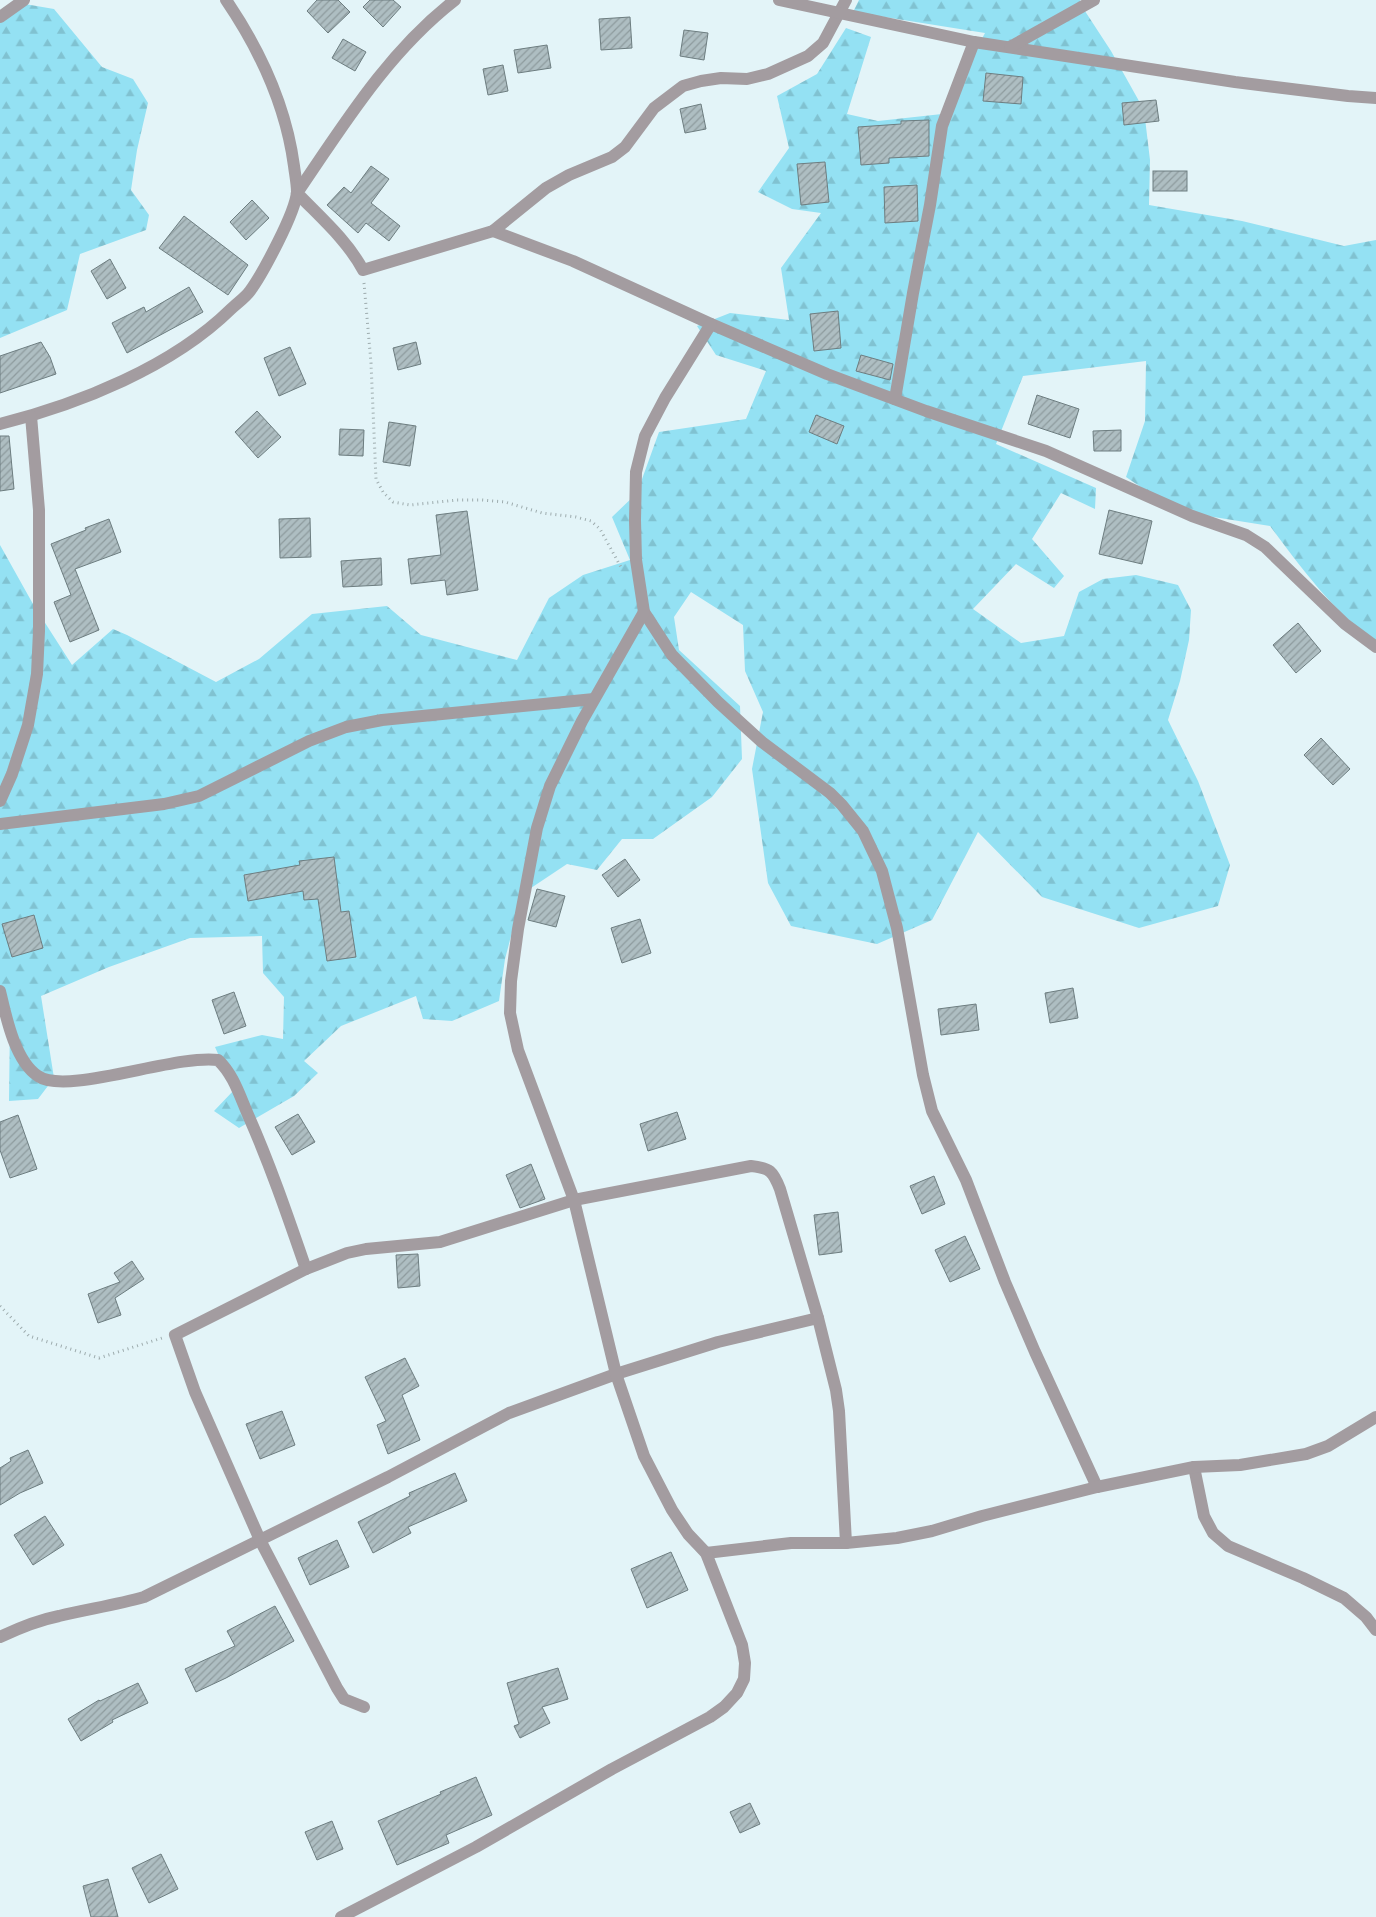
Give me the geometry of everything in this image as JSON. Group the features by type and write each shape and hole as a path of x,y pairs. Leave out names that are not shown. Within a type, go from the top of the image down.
{"street":[{"path":"0,17 24,0"},
{"path":"226,0 262,59 277,98 291,148 297,193 343,241 363,270 492,231 546,188 569,175 612,157 625,147 654,108 683,86 721,78 747,79 768,74 808,56 823,43 846,0"},
{"path":"0,424 31,416 130,377 176,352 216,324 249,292 278,243 297,193 370,87 406,45 454,0"},
{"path":"779,0 974,42 1235,82 1376,98"},
{"path":"1010,47 1094,0"},
{"path":"895,399 930,206 942,126 974,42"},
{"path":"492,231 573,261 827,374 1046,451 1192,516 1246,535 1265,547 1345,624 1376,647"},
{"path":"711,324 645,436 636,472 636,560 644,612 672,655 718,702 762,742 830,793 863,831 882,871 890,902 920,1061 932,1112 966,1180 1012,1300 1097,1487"},
{"path":"0,801 12,774 28,724 37,674 39,510 31,416"},
{"path":"341,1917 476,1847 612,1769 710,1717 724,1708 744,1679 745,1663 742,1645 706,1553 688,1534 659,1486 644,1456 616,1374 574,1200 518,1050 510,1013 511,981 519,920 537,828 550,786 582,721 644,612"},
{"path":"0,824 164,804 199,796 309,741 346,727 382,720 594,699"},
{"path":"0,991 6,1018 18,1049 26,1063 38,1077 54,1082 68,1082 194,1059 218,1060 226,1067 272,1168 306,1269"},
{"path":"364,1707 344,1699 337,1688 260,1540 195,1392 175,1335 306,1269 347,1253 366,1249 440,1242 574,1200 751,1166 765,1167 774,1175 780,1189 832,1369 839,1411 846,1543"},
{"path":"0,1637 58,1616 144,1597 388,1477 510,1413 616,1374 718,1342 818,1318"},
{"path":"706,1553 791,1543 846,1543 897,1538 932,1531 982,1516 1097,1487 1194,1467 1240,1465 1306,1454 1328,1446 1376,1417"},
{"path":"1194,1467 1204,1516 1213,1533 1228,1546 1344,1598 1366,1617 1376,1630"}],"path":[{"path":"363,270 371,363 376,479 383,492 393,502 410,505 457,500 505,502 542,513 576,517 591,521 600,529 624,573"},
{"path":"0,1306 28,1336 99,1358 175,1335"}],"green space":[{"path":"859,0 1080,0 1081,5 1111,51 1144,110 1150,160 1149,205 1242,221 1344,246 1376,240 1376,643 1360,631 1332,603 1270,526 1176,511 1126,477 1145,421 1146,361 1023,376 996,444 1096,488 1095,509 1061,493 1032,539 1064,576 1054,588 1016,564 973,609 1021,643 1064,636 1079,592 1103,579 1136,575 1178,585 1191,610 1189,640 1180,681 1168,720 1198,781 1230,865 1218,906 1139,928 1042,897 978,832 932,920 877,944 791,926 768,883 752,769 763,712 745,671 743,625 691,592 674,617 679,650 740,706 742,759 712,797 653,839 622,839 597,870 567,864 522,894 505,959 499,1001 452,1021 423,1019 416,996 341,1026 304,1061 318,1073 294,1096 239,1128 214,1111 234,1090 215,1047 262,1035 283,1039 284,997 263,973 262,936 190,938 109,967 41,996 54,1078 38,1099 9,1101 10,1020 0,996 0,545 33,604 72,665 113,629 216,682 259,659 312,614 387,606 421,635 517,660 549,598 583,575 630,560 612,517 637,493 659,432 746,419 766,371 716,355 697,326 730,313 789,320 781,268 821,213 792,209 758,192 789,148 777,96 817,74 846,28 871,37 847,114 878,121 942,114 985,33 853,12"},
{"path":"19,3 54,9 102,67 133,79 148,103 137,150 131,190 149,215 146,230 80,254 67,310 0,338 0,18"}],"building":[{"path":"317,0 338,0 350,12 328,33 307,11"},
{"path":"370,0 393,0 401,7 383,27 363,7"},
{"path":"630,17 632,48 601,50 599,19"},
{"path":"684,30 708,33 704,60 680,56"},
{"path":"343,39 366,52 355,71 332,58"},
{"path":"547,45 551,68 518,73 514,50"},
{"path":"503,65 508,91 488,95 483,69"},
{"path":"986,73 1023,77 1021,104 983,101"},
{"path":"1156,100 1159,121 1124,125 1122,103"},
{"path":"701,104 706,129 685,133 680,109"},
{"path":"929,120 929,156 889,158 889,163 861,165 858,127 901,124 901,121"},
{"path":"825,162 829,202 801,205 797,164"},
{"path":"371,166 389,179 371,203 400,226 389,241 366,223 358,233 327,205 344,187 351,193"},
{"path":"1153,171 1187,171 1187,191 1153,191"},
{"path":"917,185 918,221 885,223 884,187"},
{"path":"252,200 269,218 246,240 230,222"},
{"path":"184,216 248,265 228,295 159,248"},
{"path":"110,259 126,288 107,299 91,271"},
{"path":"189,287 203,312 127,353 112,323 144,307 146,312"},
{"path":"838,311 841,348 814,351 810,314"},
{"path":"41,342 50,357 56,374 0,393 0,356"},
{"path":"416,342 421,364 398,370 393,348"},
{"path":"290,347 306,384 279,396 264,358"},
{"path":"861,355 893,364 890,380 856,371"},
{"path":"1037,395 1079,409 1070,438 1028,424"},
{"path":"257,411 281,437 258,458 235,432"},
{"path":"816,415 844,426 837,444 809,432"},
{"path":"389,422 416,426 410,466 383,462"},
{"path":"340,429 364,430 363,456 339,455"},
{"path":"1121,430 1121,451 1094,451 1093,431"},
{"path":"0,436 9,436 14,489 0,491"},
{"path":"1109,510 1152,521 1142,564 1099,554"},
{"path":"467,511 478,590 447,595 445,580 411,584 408,559 441,555 436,515"},
{"path":"310,518 311,557 280,558 279,519"},
{"path":"109,519 121,552 75,569 99,630 70,642 54,602 71,595 51,544"},
{"path":"381,558 382,585 343,587 341,561"},
{"path":"1298,623 1321,651 1296,673 1273,645"},
{"path":"1321,738 1350,769 1333,785 1304,755"},
{"path":"334,857 341,912 349,911 356,957 327,961 318,899 304,900 303,891 248,901 244,875 300,865 299,861"},
{"path":"625,859 640,880 618,897 602,875"},
{"path":"537,889 565,896 556,927 528,920"},
{"path":"34,915 43,948 12,957 2,924"},
{"path":"640,919 651,953 622,963 611,928"},
{"path":"1073,988 1078,1018 1050,1023 1045,993"},
{"path":"234,992 246,1026 224,1034 212,1000"},
{"path":"976,1004 979,1030 941,1035 938,1009"},
{"path":"677,1112 686,1139 648,1151 640,1124"},
{"path":"298,1114 315,1142 292,1155 275,1127"},
{"path":"18,1115 37,1169 10,1178 0,1150 0,1122"},
{"path":"531,1164 545,1199 520,1208 506,1175"},
{"path":"934,1176 945,1204 922,1214 910,1186"},
{"path":"838,1212 842,1252 819,1255 814,1215"},
{"path":"965,1236 980,1269 950,1282 935,1250"},
{"path":"418,1254 420,1286 398,1288 396,1255"},
{"path":"132,1261 144,1279 115,1298 121,1315 98,1323 88,1294 120,1282 114,1273"},
{"path":"405,1358 419,1386 402,1395 420,1440 388,1454 377,1425 386,1421 365,1377"},
{"path":"282,1411 295,1445 260,1459 246,1424"},
{"path":"28,1450 43,1483 20,1493 0,1505 0,1468 11,1461 10,1458"},
{"path":"455,1473 467,1501 408,1527 411,1533 373,1553 358,1522 410,1496 409,1493"},
{"path":"45,1516 64,1545 33,1565 14,1535"},
{"path":"337,1540 349,1567 310,1585 298,1558"},
{"path":"671,1552 688,1590 647,1608 631,1569"},
{"path":"275,1606 294,1641 196,1692 185,1669 235,1646 227,1631"},
{"path":"558,1668 568,1699 542,1707 550,1723 520,1738 514,1726 519,1724 507,1683"},
{"path":"138,1683 148,1703 112,1720 113,1722 81,1741 68,1719 99,1700"},
{"path":"476,1777 492,1815 446,1835 449,1843 397,1865 378,1821"},
{"path":"750,1803 760,1824 740,1833 730,1812"},
{"path":"332,1821 343,1849 317,1860 305,1832"},
{"path":"161,1854 178,1889 149,1903 132,1868"},
{"path":"108,1879 118,1917 91,1917 83,1886"}]}
